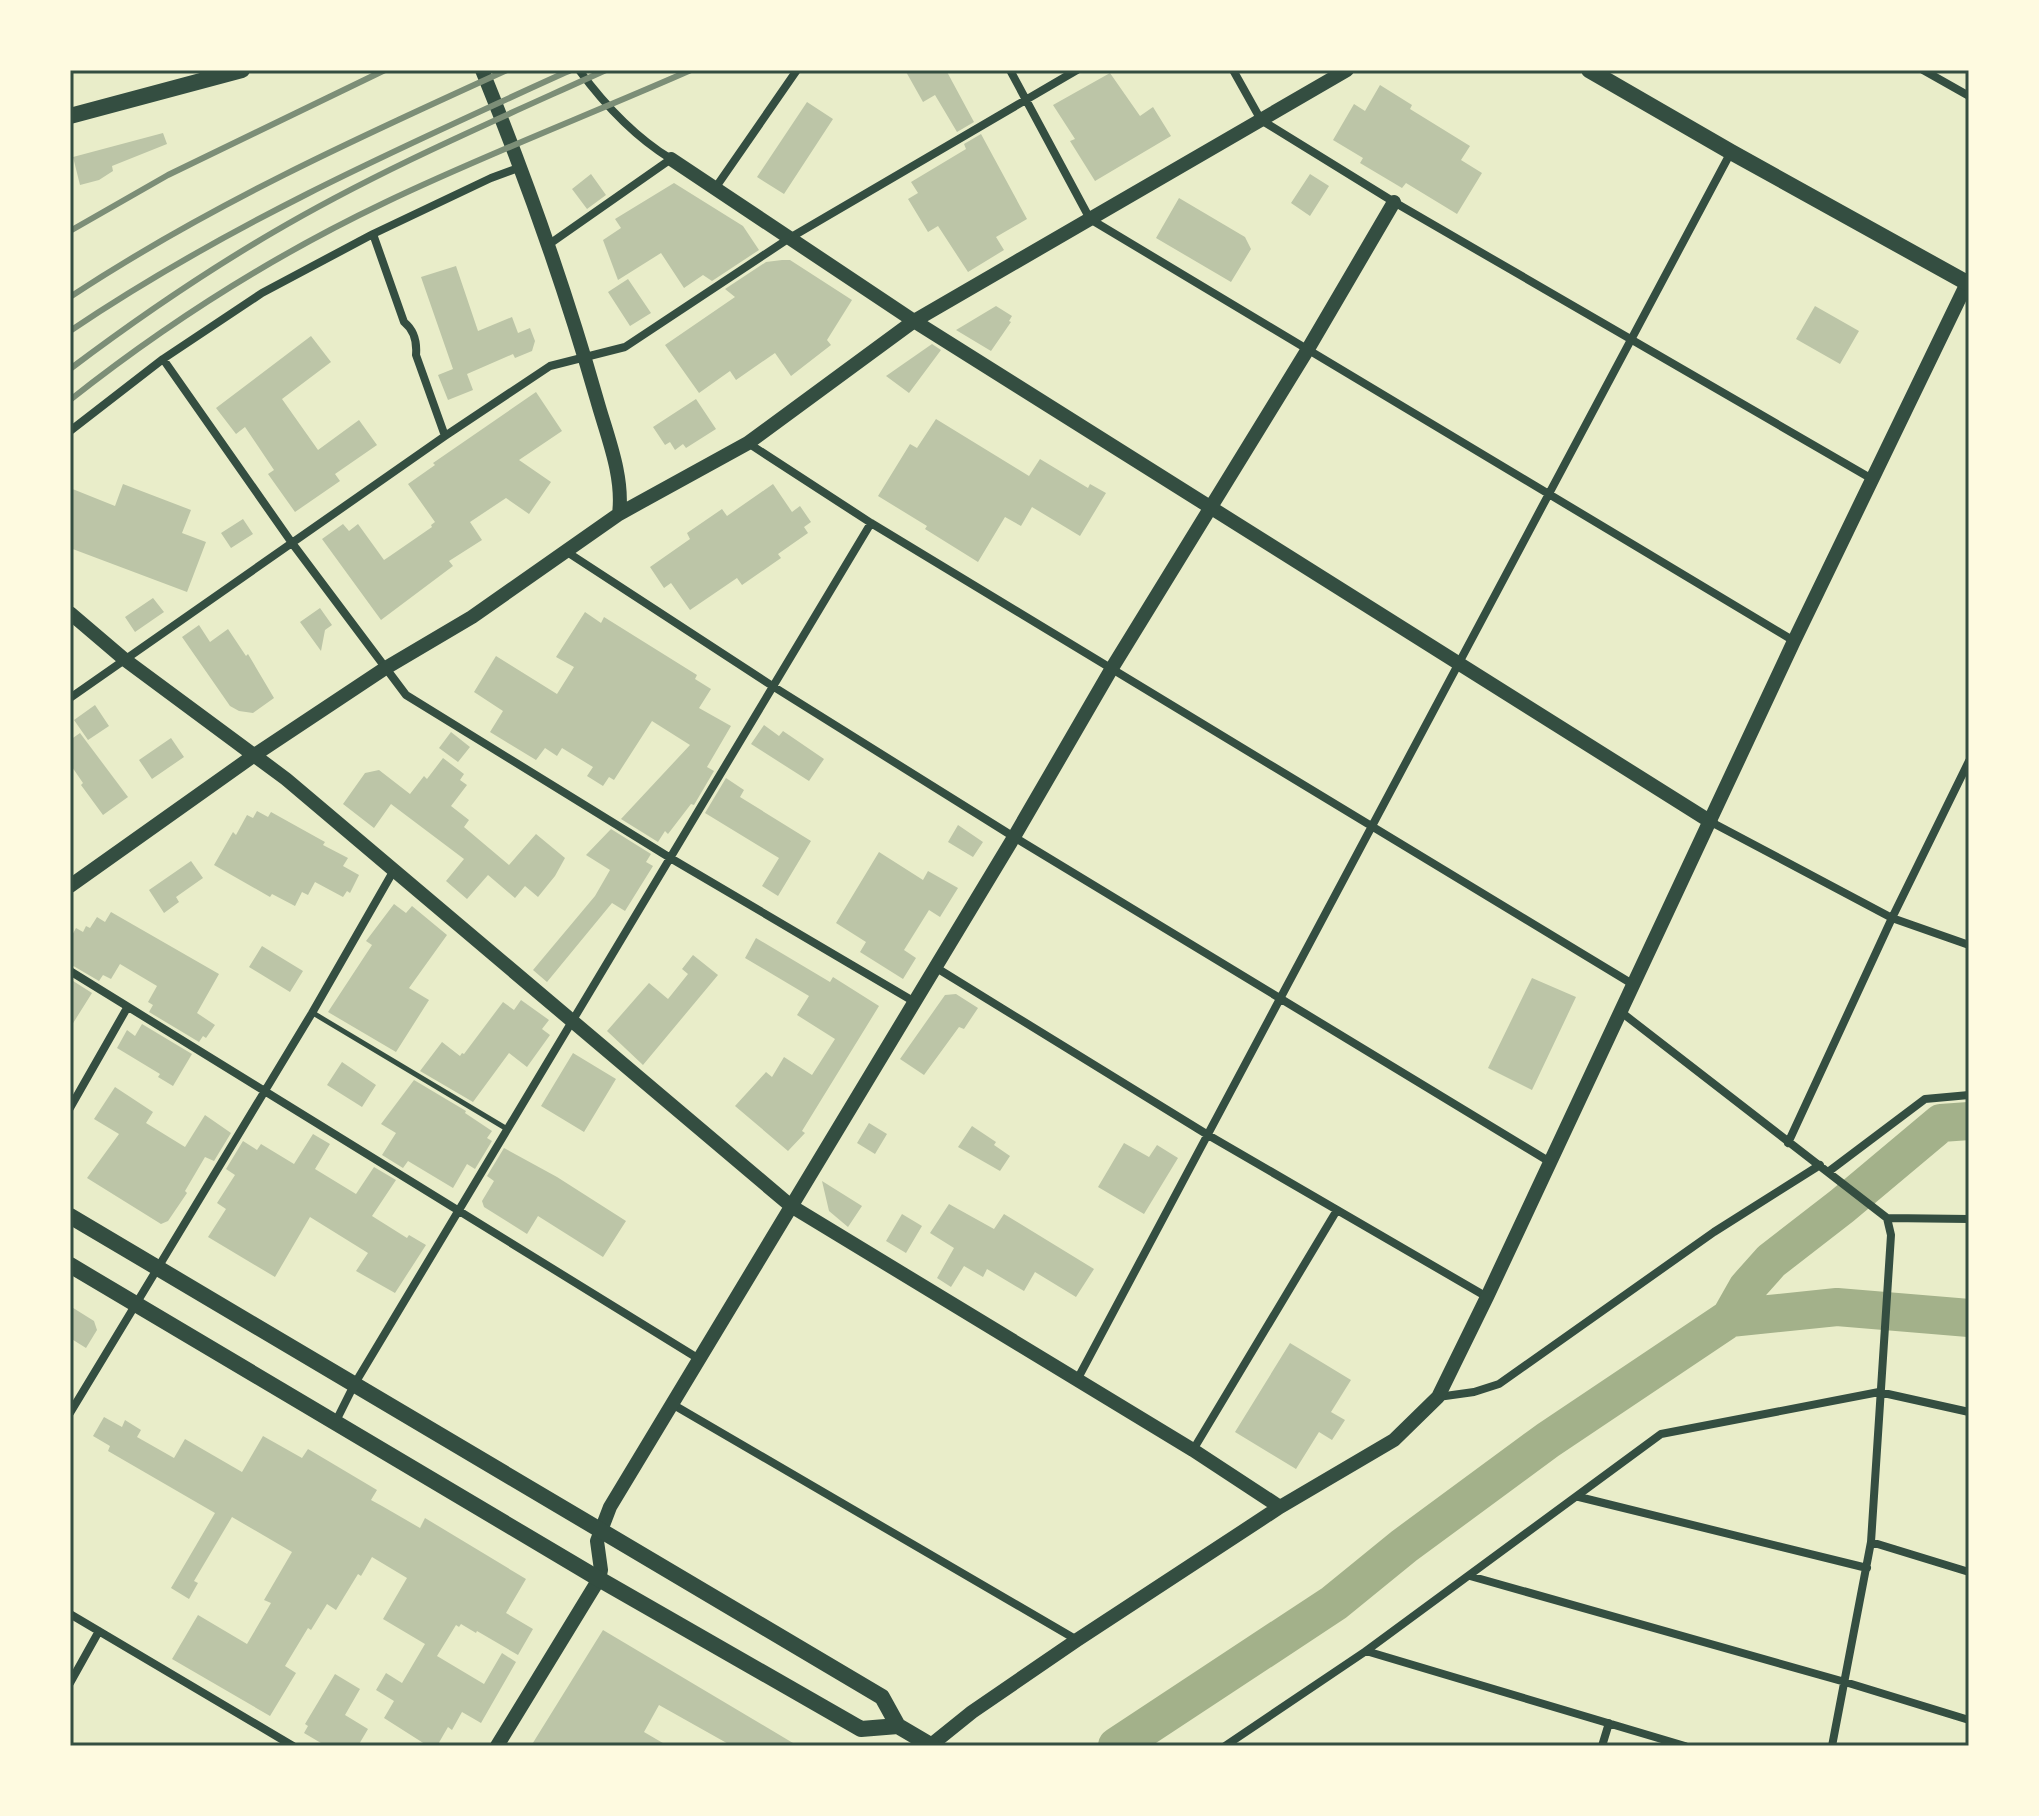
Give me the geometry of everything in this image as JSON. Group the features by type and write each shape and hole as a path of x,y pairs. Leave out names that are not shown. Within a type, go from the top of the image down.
{"main road":[{"path":"1589,70 1968,282"},
{"path":"70,116 233,71"},
{"path":"70,1216 882,1697 898,1726 931,1746"},
{"path":"70,1265 599,1579 861,1729 898,1726"}],"street":[{"path":"482,70 522,167 584,356 618,481 619,514"},
{"path":"579,70 623,121 651,146 716,187 788,239 1458,664 1711,822 1892,918 1969,945"},
{"path":"716,187 797,70"},
{"path":"1010,70 1090,219 1794,641"},
{"path":"70,698 550,366 625,347 788,239 1077,70"},
{"path":"1233,70 1261,120 1394,202 1872,479"},
{"path":"70,886 256,754 384,669 472,617 619,514 748,443 914,321 1347,70"},
{"path":"1923,70 1969,96"},
{"path":"1077,1381 1731,152"},
{"path":"548,245 671,159"},
{"path":"70,431 163,359 262,293 373,234 491,178 522,167"},
{"path":"497,1746 599,1579 601,1570 597,1541 610,1507 1394,202"},
{"path":"373,234 404,322 410,327 417,345 416,355 445,436"},
{"path":"931,1746 972,1712 1077,1640 1280,1507 1394,1440 1438,1397 1794,641 1968,282"},
{"path":"163,359 292,543 406,695 672,859 913,1001"},
{"path":"748,443 871,523 1634,985"},
{"path":"336,1421 354,1385 871,523"},
{"path":"567,552 774,687 1014,837 1550,1162"},
{"path":"70,613 124,659 256,754 791,1206 1193,1450 1280,1507"},
{"path":"1788,1143 1969,761"},
{"path":"70,1413 156,1266 312,1013 394,870"},
{"path":"934,967 1208,1135 1487,1297"},
{"path":"70,971 699,1359"},
{"path":"70,1108 127,1008"},
{"path":"1621,1012 1887,1218 1969,1219"},
{"path":"1828,1172 1925,1099 1969,1095"},
{"path":"1438,1397 1474,1392 1499,1384 1714,1232 1820,1165"},
{"path":"1193,1450 1337,1210"},
{"path":"1832,1746 1871,1542 1891,1235 1887,1218"},
{"path":"1225,1746 1366,1651 1661,1434 1879,1392 1969,1412"},
{"path":"672,1404 1077,1640"},
{"path":"1579,1497 1867,1568"},
{"path":"1871,1542 1969,1572"},
{"path":"1470,1576 1969,1720"},
{"path":"70,1614 293,1746"},
{"path":"70,1683 99,1631"},
{"path":"1366,1651 1685,1746"},
{"path":"1602,1746 1609,1723"}],"lane":[{"path":"312,1013 509,1130"}],"building":[{"path":"905,70 946,70 974,122 957,132 935,95 923,102"},
{"path":"1110,73 1140,116 1153,107 1171,136 1095,181 1070,141 1075,139 1053,105"},
{"path":"1380,85 1412,105 1410,109 1470,146 1461,160 1482,173 1457,214 1406,183 1402,188 1360,163 1363,158 1333,140 1354,104 1365,111"},
{"path":"807,102 833,119 784,194 757,177"},
{"path":"163,133 167,144 112,166 113,171 99,180 80,185 73,157"},
{"path":"981,134 1027,219 996,237 1004,250 968,272 938,226 928,232 908,199 918,193 911,182 966,149 964,144"},
{"path":"591,174 606,195 587,209 572,189"},
{"path":"1310,174 1329,186 1310,216 1291,203"},
{"path":"674,183 743,226 759,250 712,281 703,275 684,288 661,253 618,280 603,240 621,228 615,219"},
{"path":"1179,198 1245,237 1251,249 1231,282 1156,238"},
{"path":"790,260 852,300 827,340 831,345 791,376 775,353 736,380 730,371 699,393 665,345 735,297 725,289 766,262"},
{"path":"456,266 478,331 512,317 518,333 530,328 535,341 532,351 515,358 513,354 467,374 473,390 448,400 438,375 453,369 421,277"},
{"path":"628,279 651,313 630,326 608,292"},
{"path":"996,306 1012,316 991,351 956,330"},
{"path":"1815,306 1859,331 1840,364 1796,339"},
{"path":"311,336 331,362 282,399 318,450 359,420 377,445 335,474 340,481 295,512 268,474 274,470 245,427 236,434 216,408"},
{"path":"932,344 941,350 909,393 886,376"},
{"path":"536,392 562,431 519,460 551,482 529,514 506,498 470,522 482,540 449,561 453,566 381,620 322,539 343,524 349,531 358,524 384,560 390,556 435,522 408,484 435,465 433,463"},
{"path":"696,399 716,429 686,448 683,444 675,450 670,442 665,445 653,427"},
{"path":"936,419 1029,476 1040,459 1088,488 1090,484 1106,493 1080,536 1032,507 1021,526 1005,517 978,562 878,496 910,444 917,448"},
{"path":"123,484 191,510 182,533 206,542 187,592 70,548 70,488 115,506"},
{"path":"773,484 792,512 800,506 811,522 804,527 808,533 778,554 781,558 742,585 737,578 690,610 671,583 664,588 650,567 690,539 687,533 722,509 727,516"},
{"path":"243,519 253,534 231,548 221,533"},
{"path":"153,598 164,612 135,632 125,617"},
{"path":"320,608 332,625 325,630 321,651 300,622"},
{"path":"585,612 601,623 604,617 697,675 695,679 711,689 699,708 731,726 707,767 714,771 694,805 691,804 658,842 621,819 690,745 652,721 614,780 609,777 603,786 587,776 593,767 562,748 557,756 545,748 536,760 490,732 503,711 474,692 496,656 557,694 574,667 556,657"},
{"path":"199,625 210,642 228,629 246,656 248,654 274,698 253,713 230,706 182,637"},
{"path":"95,705 109,726 88,740 74,720"},
{"path":"764,725 779,736 783,731 824,759 809,781 751,744"},
{"path":"451,732 470,747 458,762 439,748"},
{"path":"80,733 128,797 103,815 70,764 70,740"},
{"path":"171,738 184,757 152,779 139,760"},
{"path":"443,758 464,774 460,780 467,785 451,806 469,820 464,827 509,865 536,834 565,858 538,897 525,886 515,898 488,875 467,899 446,881 464,859 391,804 374,828 343,804 365,773 379,770 410,794"},
{"path":"726,778 744,790 740,797 811,841 778,896 762,886 779,858 705,813"},
{"path":"257,811 268,817 271,812 348,858 343,866 359,875 350,893 347,891 343,897 315,882 308,895 302,892 295,906 272,894 270,897 214,865 233,832 236,835 247,815 253,818"},
{"path":"958,825 983,842 973,857 948,842"},
{"path":"611,829 651,854 646,862 653,866 625,911 612,903 547,982 533,970 595,896 610,870 586,855"},
{"path":"879,852 923,880 928,871 958,888 940,917 929,910 904,950 916,958 903,979 860,952 866,942 836,923"},
{"path":"191,861 203,878 176,897 179,902 164,913 149,890"},
{"path":"394,904 406,913 412,906 447,935 409,988 429,1000 396,1052 328,1012 372,945 366,941"},
{"path":"111,912 219,974 197,1013 215,1025 206,1038 203,1036 199,1042 149,1012 153,1005 148,1002 157,986 120,964 111,979 103,975 99,981 70,964 70,939 76,928 83,932 97,917 105,922"},
{"path":"756,938 830,982 833,977 879,1006 802,1131 805,1133 788,1151 735,1106 766,1072 772,1077 784,1057 812,1075 835,1039 797,1015 809,996 745,958"},
{"path":"262,946 303,971 290,992 249,967"},
{"path":"693,955 718,975 643,1065 607,1031 649,983 668,999 688,974 682,969"},
{"path":"1532,978 1576,997 1532,1090 1488,1068"},
{"path":"70,979 92,993 70,1028"},
{"path":"956,994 978,1008 964,1029 959,1027 924,1075 900,1059 945,995"},
{"path":"521,1000 549,1020 542,1029 550,1035 527,1067 509,1053 473,1102 420,1071 442,1042 460,1056 464,1054 503,1002 514,1010"},
{"path":"142,1024 192,1054 173,1086 158,1077 160,1074 117,1048 127,1030 135,1036"},
{"path":"573,1053 616,1079 584,1132 541,1106"},
{"path":"342,1062 376,1085 362,1107 327,1085"},
{"path":"414,1080 466,1111 492,1131 487,1138 492,1141 475,1169 467,1164 453,1188 408,1161 403,1168 382,1155 396,1133 381,1124"},
{"path":"115,1087 153,1112 146,1123 185,1147 205,1115 231,1133 214,1161 205,1157 185,1191 187,1193 168,1221 161,1224 87,1178 119,1134 94,1119"},
{"path":"869,1123 887,1134 875,1154 857,1143"},
{"path":"972,1126 1010,1156 1000,1171 958,1147"},
{"path":"313,1134 330,1144 315,1169 356,1194 374,1167 396,1180 372,1216 407,1238 409,1235 426,1245 395,1293 356,1271 368,1253 310,1217 275,1277 208,1237 226,1209 217,1203 235,1175 226,1169 243,1141 257,1150 261,1144 294,1164"},
{"path":"1124,1143 1149,1157 1157,1145 1178,1158 1144,1214 1098,1187"},
{"path":"504,1148 626,1221 603,1257 538,1216 527,1234 484,1207 482,1201 494,1181 487,1176"},
{"path":"822,1181 862,1206 848,1227 829,1211"},
{"path":"949,1204 994,1229 1004,1214 1094,1269 1076,1297 1035,1272 1024,1291 987,1269 983,1277 964,1266 951,1287 937,1278 954,1248 930,1233"},
{"path":"902,1214 922,1226 906,1253 886,1241"},
{"path":"70,1306 94,1321 97,1330 86,1348 70,1338"},
{"path":"1290,1343 1351,1380 1331,1412 1345,1420 1332,1440 1319,1432 1296,1469 1235,1432"},
{"path":"104,1417 122,1427 125,1420 141,1430 137,1437 174,1458 185,1439 242,1472 263,1436 302,1458 308,1449 377,1490 371,1500 420,1528 425,1518 526,1579 506,1613 533,1629 518,1655 461,1624 459,1627 456,1625 437,1656 484,1684 502,1653 516,1662 481,1723 462,1712 452,1730 448,1727 437,1746 428,1746 384,1718 394,1701 376,1690 386,1673 402,1683 425,1644 383,1619 407,1578 372,1557 336,1610 327,1604 311,1630 308,1628 285,1666 296,1673 270,1716 172,1659 198,1615 247,1644 271,1603 264,1600 292,1552 232,1517 194,1581 198,1583 189,1599 171,1588 215,1513 108,1451 110,1446 93,1436"},
{"path":"603,1630 798,1746 732,1746 659,1705 644,1732 668,1746 531,1746"},
{"path":"335,1674 360,1689 345,1715 368,1729 358,1746 326,1746 304,1733 308,1726 305,1724"}],"waterway":[{"path":"1730,1318 1747,1288 1771,1261 1941,1123 1969,1121"},
{"path":"1117,1746 1334,1603 1404,1546 1548,1440 1730,1318 1837,1307 1969,1318"}],"railway":[{"path":"70,231 168,175 385,70"},
{"path":"70,297 229,203 507,70"},
{"path":"70,331 190,256 252,222 378,159 571,70"},
{"path":"70,369 194,281 312,210 437,147 606,70"},
{"path":"70,400 182,318 302,245 460,168 691,70"}]}
